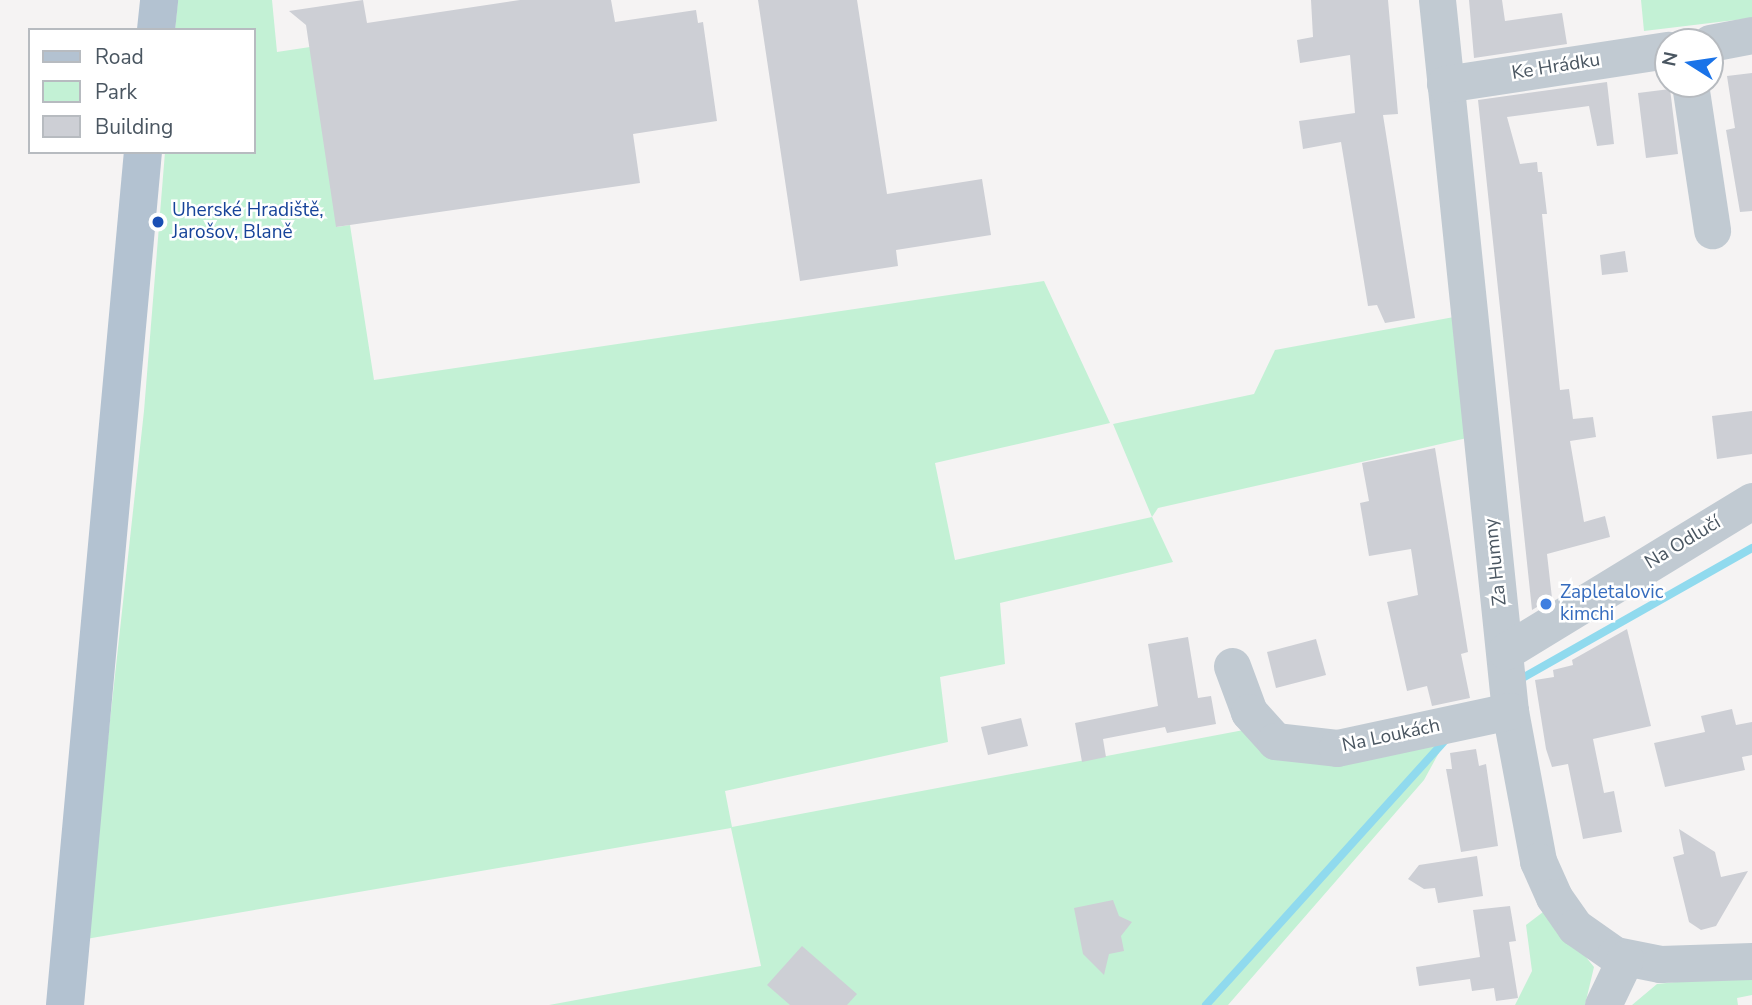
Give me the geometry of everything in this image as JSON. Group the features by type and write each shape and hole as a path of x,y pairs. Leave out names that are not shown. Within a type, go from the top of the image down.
{"main road":[{"path":"156,28 159,0"},
{"path":"65,1005 143,154"}],"street":[{"name":"Za Humny","path":"1437,0 1495,696 1545,880 1575,927 1625,959 1660,964 1752,961"},
{"path":"1724,40 1752,35"},
{"name":"Ke Hrádku","path":"1445,84 1654,52"},
{"path":"1692,98 1712,230"},
{"name":"Na Odlučí","path":"1495,696 1752,501"},
{"name":"Na Loukách","path":"1232,666 1249,712 1275,741 1337,748 1495,696"},
{"path":"1603,1005 1625,959"}],"green space":[{"path":"178,0 272,0 277,52 310,47 337,227 350,225 374,380 1044,281 1110,423 935,463 955,560 1152,517 1173,562 1000,603 1005,664 940,677 948,742 725,791 732,827 1249,729 1318,764 1447,738 1424,780 1228,1005 549,1005 761,966 731,828 86,939 144,411 165,154 256,154 256,28 175,28"},
{"path":"1641,0 1752,0 1752,18 1644,31"},
{"path":"1454,317 1467,438 1158,508 1152,517 1113,424 1254,394 1275,350"},
{"path":"1547,909 1594,967 1585,1005 1515,1005 1532,971 1526,925"},
{"path":"1752,974 1752,995 1737,998 1738,1005 1632,1005 1657,984"}],"building":[{"path":"363,0 367,23 520,0 611,0 615,22 696,10 698,23 703,22 717,121 633,134 640,183 336,227 306,25 289,11"},
{"path":"758,0 857,0 887,194 982,179 991,235 896,250 898,266 800,281"},
{"path":"1311,0 1388,0 1398,114 1383,115 1415,318 1385,323 1377,305 1368,306 1341,142 1303,149 1299,121 1355,113 1350,55 1300,63 1297,40 1313,37"},
{"path":"1469,0 1502,0 1505,21 1562,13 1567,44 1474,58"},
{"path":"1752,73 1752,211 1740,212 1726,130 1735,128 1727,76"},
{"path":"1607,82 1614,144 1597,146 1589,106 1507,117 1520,164 1537,162 1538,172 1542,172 1547,214 1542,214 1560,390 1569,389 1573,419 1593,417 1596,437 1570,441 1584,522 1605,516 1610,537 1547,554 1552,598 1532,610 1478,100"},
{"path":"1654,91 1654,98 1671,98 1678,154 1646,158 1638,93"},
{"path":"1625,251 1628,272 1602,275 1600,255"},
{"path":"1752,411 1752,454 1717,459 1712,416"},
{"path":"1435,448 1468,652 1461,654 1470,698 1432,706 1427,686 1407,691 1387,602 1418,595 1411,549 1369,556 1360,503 1369,501 1362,463"},
{"path":"1627,629 1651,726 1593,739 1604,793 1614,791 1622,832 1583,839 1568,764 1552,767 1546,749 1535,680 1554,677 1553,670 1573,665 1572,660"},
{"path":"1188,637 1198,698 1211,696 1216,724 1167,733 1165,727 1103,739 1106,757 1082,762 1075,723 1158,706 1148,644"},
{"path":"1316,639 1326,675 1276,688 1267,652"},
{"path":"1732,709 1736,725 1752,722 1752,755 1742,757 1745,770 1665,787 1654,743 1705,732 1701,716"},
{"path":"1021,718 1028,746 988,755 981,727"},
{"path":"1476,749 1479,766 1486,764 1498,846 1461,852 1446,769 1452,769 1450,753"},
{"path":"1679,829 1715,852 1721,877 1748,871 1716,926 1701,930 1689,922 1673,857 1684,854"},
{"path":"1477,856 1483,896 1438,903 1435,888 1424,889 1408,879 1419,865"},
{"path":"1113,900 1119,916 1132,922 1121,936 1124,951 1109,954 1104,975 1083,954 1074,908"},
{"path":"1510,906 1516,941 1509,942 1518,998 1496,1001 1494,988 1472,991 1470,979 1419,986 1416,967 1480,957 1473,910"},
{"path":"802,946 857,994 847,1005 790,1005 767,985"}],"waterway":[{"path":"1517,681 1752,548"},
{"path":"1206,1005 1447,738"}],"place":[{"name":"Uherské Hradiště, Jarošov, Blaně","path":"158,222"},
{"name":"Zapletalovic kimchi","path":"1546,604"}]}
